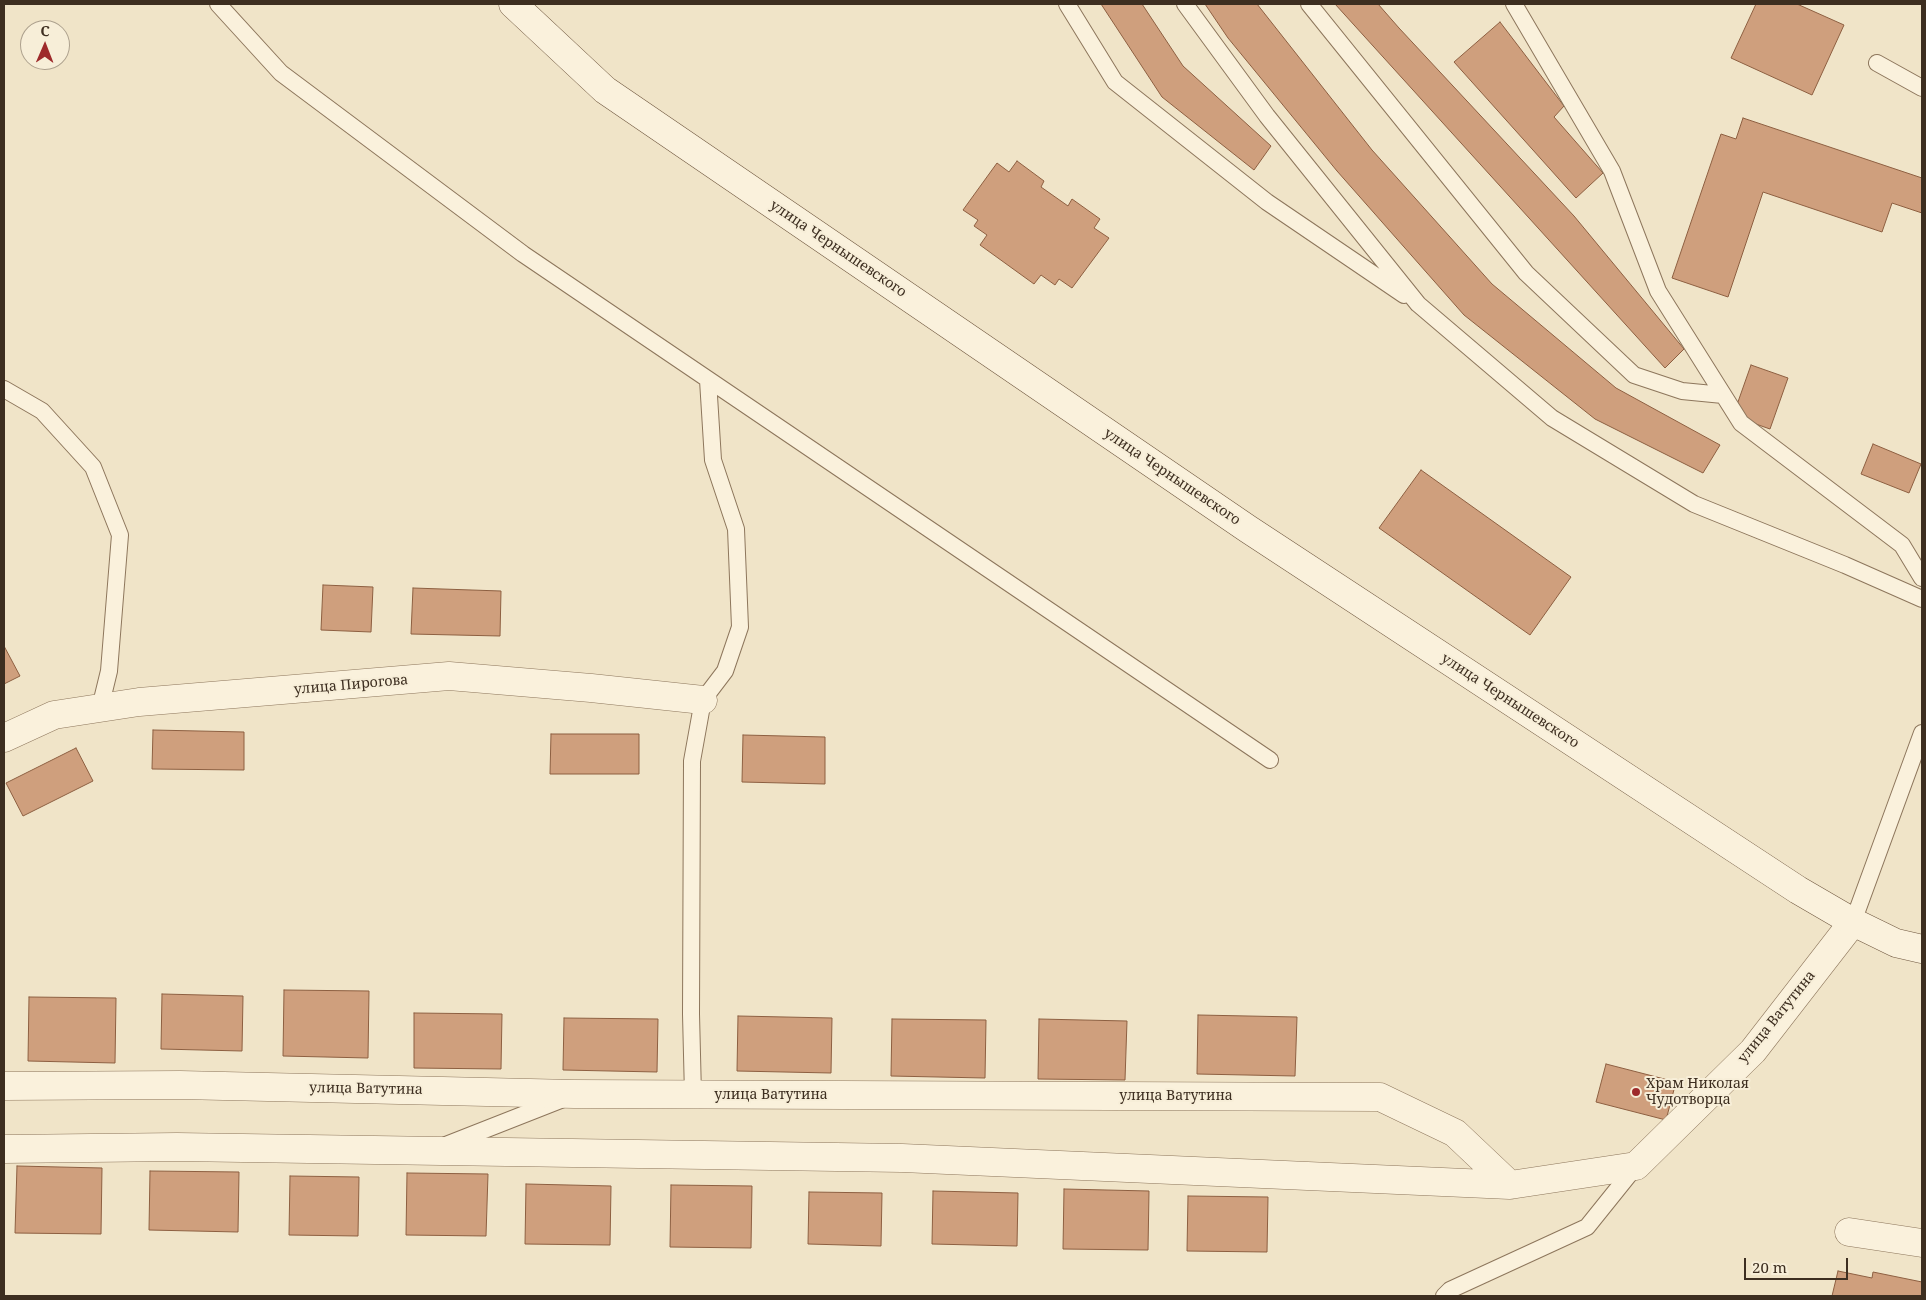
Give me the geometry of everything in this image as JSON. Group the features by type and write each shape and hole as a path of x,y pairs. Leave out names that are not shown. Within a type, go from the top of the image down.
{"street":[{"name":"улица Чернышевского","path":"513,4 606,90 1248,529 1798,890 1853,922 1896,942 1922,950"},
{"name":"улица Пирогова","path":"4,738 54,715 139,702 448,676 704,700"},
{"name":"улица Ватутина","path":"1636,1166 1753,1051 1853,922"},
{"name":"улица Ватутина","path":"4,1086 180,1084 574,1094 693,1095 1380,1097 1455,1133 1510,1185"},
{"path":"4,1149 177,1147 902,1158 1510,1185 1636,1166"},
{"path":"1849,1232 1922,1244"}],"lane":[{"path":"218,4 282,73 523,254 1270,760"},
{"path":"1067,4 1115,82 1267,202 1418,304 1552,418 1694,504 1845,565 1922,599"},
{"path":"1185,4 1267,116 1418,304"},
{"path":"1309,4 1526,273 1634,375 1682,391 1723,395"},
{"path":"1514,4 1612,170 1658,291 1742,423 1902,546 1922,578"},
{"path":"1877,63 1922,88"},
{"path":"693,1095 691,1014 692,761 704,700 724,671 740,626 736,529 713,460 708,380"},
{"path":"4,390 42,411 93,467 120,535 109,671 100,708"},
{"path":"1853,922 1922,733"},
{"path":"433,1151 574,1094"},
{"path":"1444,1296 1450,1290 1587,1227 1636,1166"}],"building":[{"path":"1101,4 1142,4 1183,66 1271,146 1254,170 1162,97"},
{"path":"1205,4 1257,4 1372,150 1492,284 1616,388 1720,445 1703,473 1595,419 1464,315 1337,171 1228,38"},
{"path":"1335,4 1378,4 1574,216 1684,349 1665,368"},
{"path":"1756,4 1797,4 1844,25 1812,95 1731,58"},
{"path":"1500,22 1564,106 1554,117 1603,173 1576,198 1454,62"},
{"path":"1743,118 1922,178 1922,213 1892,203 1882,232 1763,192 1728,297 1672,278 1721,134 1736,139"},
{"path":"1017,161 1044,181 1041,187 1068,206 1072,199 1100,219 1094,228 1109,238 1072,288 1059,279 1055,285 1041,275 1034,284 980,245 987,235 974,226 978,220 963,210 997,163 1009,172"},
{"path":"1751,365 1788,378 1770,429 1733,416"},
{"path":"1873,444 1921,464 1909,493 1861,474"},
{"path":"1421,470 1571,577 1530,635 1379,528"},
{"path":"323,585 373,587 371,632 321,630"},
{"path":"413,588 501,591 500,636 411,634"},
{"path":"4,646 20,676 4,684"},
{"path":"153,730 244,732 244,770 152,769"},
{"path":"551,734 639,734 639,774 550,774"},
{"path":"743,735 825,737 825,784 742,782"},
{"path":"76,748 93,781 23,816 6,783"},
{"path":"284,990 369,991 368,1058 283,1056"},
{"path":"162,994 243,996 242,1051 161,1049"},
{"path":"29,997 116,998 115,1063 28,1061"},
{"path":"414,1013 502,1014 501,1069 414,1068"},
{"path":"1198,1015 1297,1017 1295,1076 1197,1074"},
{"path":"738,1016 832,1018 831,1073 737,1071"},
{"path":"564,1018 658,1019 657,1072 563,1070"},
{"path":"892,1019 986,1020 985,1078 891,1076"},
{"path":"1039,1019 1127,1021 1125,1080 1038,1079"},
{"name":"Храм Николая Чудотворца","path":"1606,1064 1676,1082 1666,1120 1596,1102"},
{"path":"17,1166 102,1168 101,1234 15,1233"},
{"path":"150,1171 239,1172 238,1232 149,1230"},
{"path":"407,1173 488,1174 486,1236 406,1235"},
{"path":"290,1176 359,1177 358,1236 289,1235"},
{"path":"526,1184 611,1186 610,1245 525,1244"},
{"path":"671,1185 752,1186 751,1248 670,1247"},
{"path":"1064,1189 1149,1191 1148,1250 1063,1249"},
{"path":"933,1191 1018,1193 1017,1246 932,1244"},
{"path":"809,1192 882,1193 881,1246 808,1244"},
{"path":"1188,1196 1268,1197 1267,1252 1187,1251"},
{"path":"1838,1271 1872,1278 1873,1272 1922,1282 1922,1296 1832,1296"}],"place":[{"name":"Храм Николая Чудотворца","path":"1636,1092"}]}
